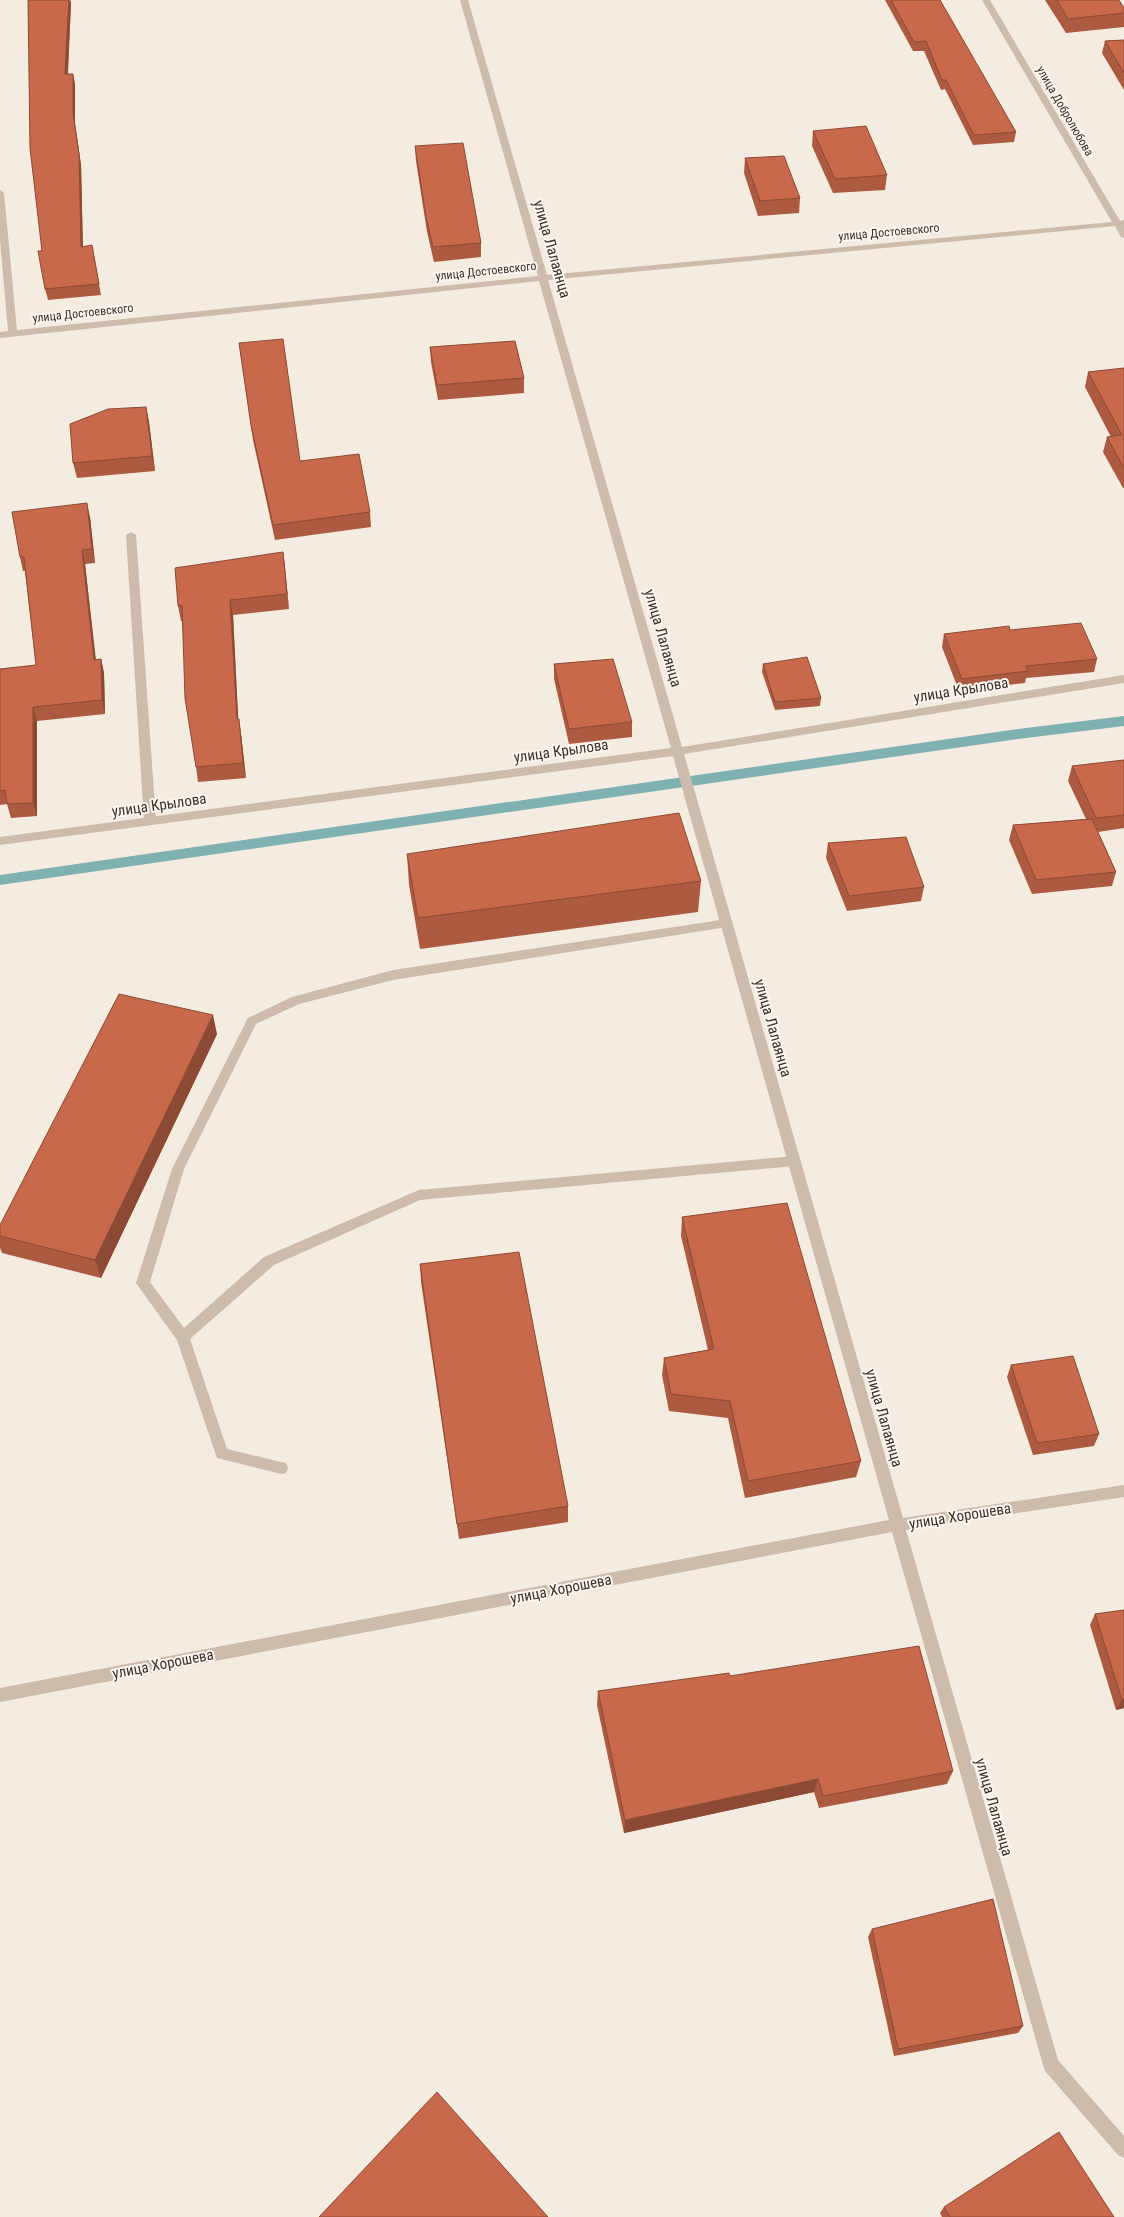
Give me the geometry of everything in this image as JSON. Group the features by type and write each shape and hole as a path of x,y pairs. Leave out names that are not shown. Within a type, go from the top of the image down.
{"street":[{"name":"улица Лалаянца","path":"464,0 1051,2065 1124,2149"},
{"name":"улица Добролюбова","path":"986,0 1120,223 1124,235"},
{"path":"0,193 13,333"},
{"name":"улица Достоевского","path":"0,335 543,278 1120,223"},
{"path":"131,535 150,821"},
{"name":"улица Крылова","path":"0,841 678,751 1124,679"},
{"path":"281,1468 222,1454 183,1337 143,1283 178,1169 252,1021 296,1000 394,975 727,923"},
{"path":"183,1337 268,1260 419,1195 794,1162"},
{"name":"улица Хорошева","path":"0,1695 898,1526 1124,1492"}],"building":[{"path":"28,0 69,0 65,74 73,74 73,113 79,154 81,247 92,245 99,284 45,289 38,251 42,251 30,148"},
{"path":"891,0 940,0 1016,132 974,135 946,80 942,80 926,41 914,42"},
{"path":"1057,0 1119,0 1124,8 1124,13 1068,19"},
{"path":"1124,40 1124,73 1105,41"},
{"path":"866,126 887,175 835,179 813,131"},
{"path":"463,143 481,243 433,247 426,217 415,146"},
{"path":"784,156 800,198 760,201 745,158"},
{"path":"283,339 300,461 359,454 370,512 273,525 251,425 239,343"},
{"path":"515,341 524,378 437,385 430,347"},
{"path":"1124,368 1124,468 1107,437 1122,435 1088,372"},
{"path":"146,407 152,456 73,463 70,424 108,409"},
{"path":"87,503 92,549 82,550 94,660 101,659 102,700 33,707 33,803 7,804 5,790 0,791 0,669 36,665 24,557 20,557 12,512"},
{"path":"283,552 287,594 230,600 237,719 239,719 243,763 196,767 185,698 182,605 178,606 175,568"},
{"path":"1081,623 1097,659 1026,666 1028,671 962,679 944,634 1009,626 1010,630"},
{"path":"807,657 821,698 775,702 763,664"},
{"path":"613,659 632,722 569,729 554,664"},
{"path":"1124,760 1124,815 1096,818 1072,766"},
{"path":"679,813 701,881 418,918 407,854"},
{"path":"1092,819 1116,872 1036,880 1013,825"},
{"path":"906,837 924,887 849,896 828,843"},
{"path":"119,994 213,1015 95,1260 0,1236 0,1225"},
{"path":"787,1203 861,1461 748,1481 730,1401 671,1394 664,1358 714,1349 682,1217"},
{"path":"519,1252 568,1506 457,1524 420,1264"},
{"path":"1073,1356 1099,1434 1037,1443 1011,1365"},
{"path":"1124,1610 1124,1699 1122,1700 1095,1614"},
{"path":"919,1646 953,1771 823,1796 818,1779 625,1820 598,1691 729,1673 730,1676"},
{"path":"993,1899 1023,2026 898,2049 872,1929"},
{"path":"437,2092 548,2217 319,2217"},
{"path":"1059,2132 1114,2217 950,2217 944,2207"}],"waterway":[{"path":"0,880 1018,734 1124,721"}]}
